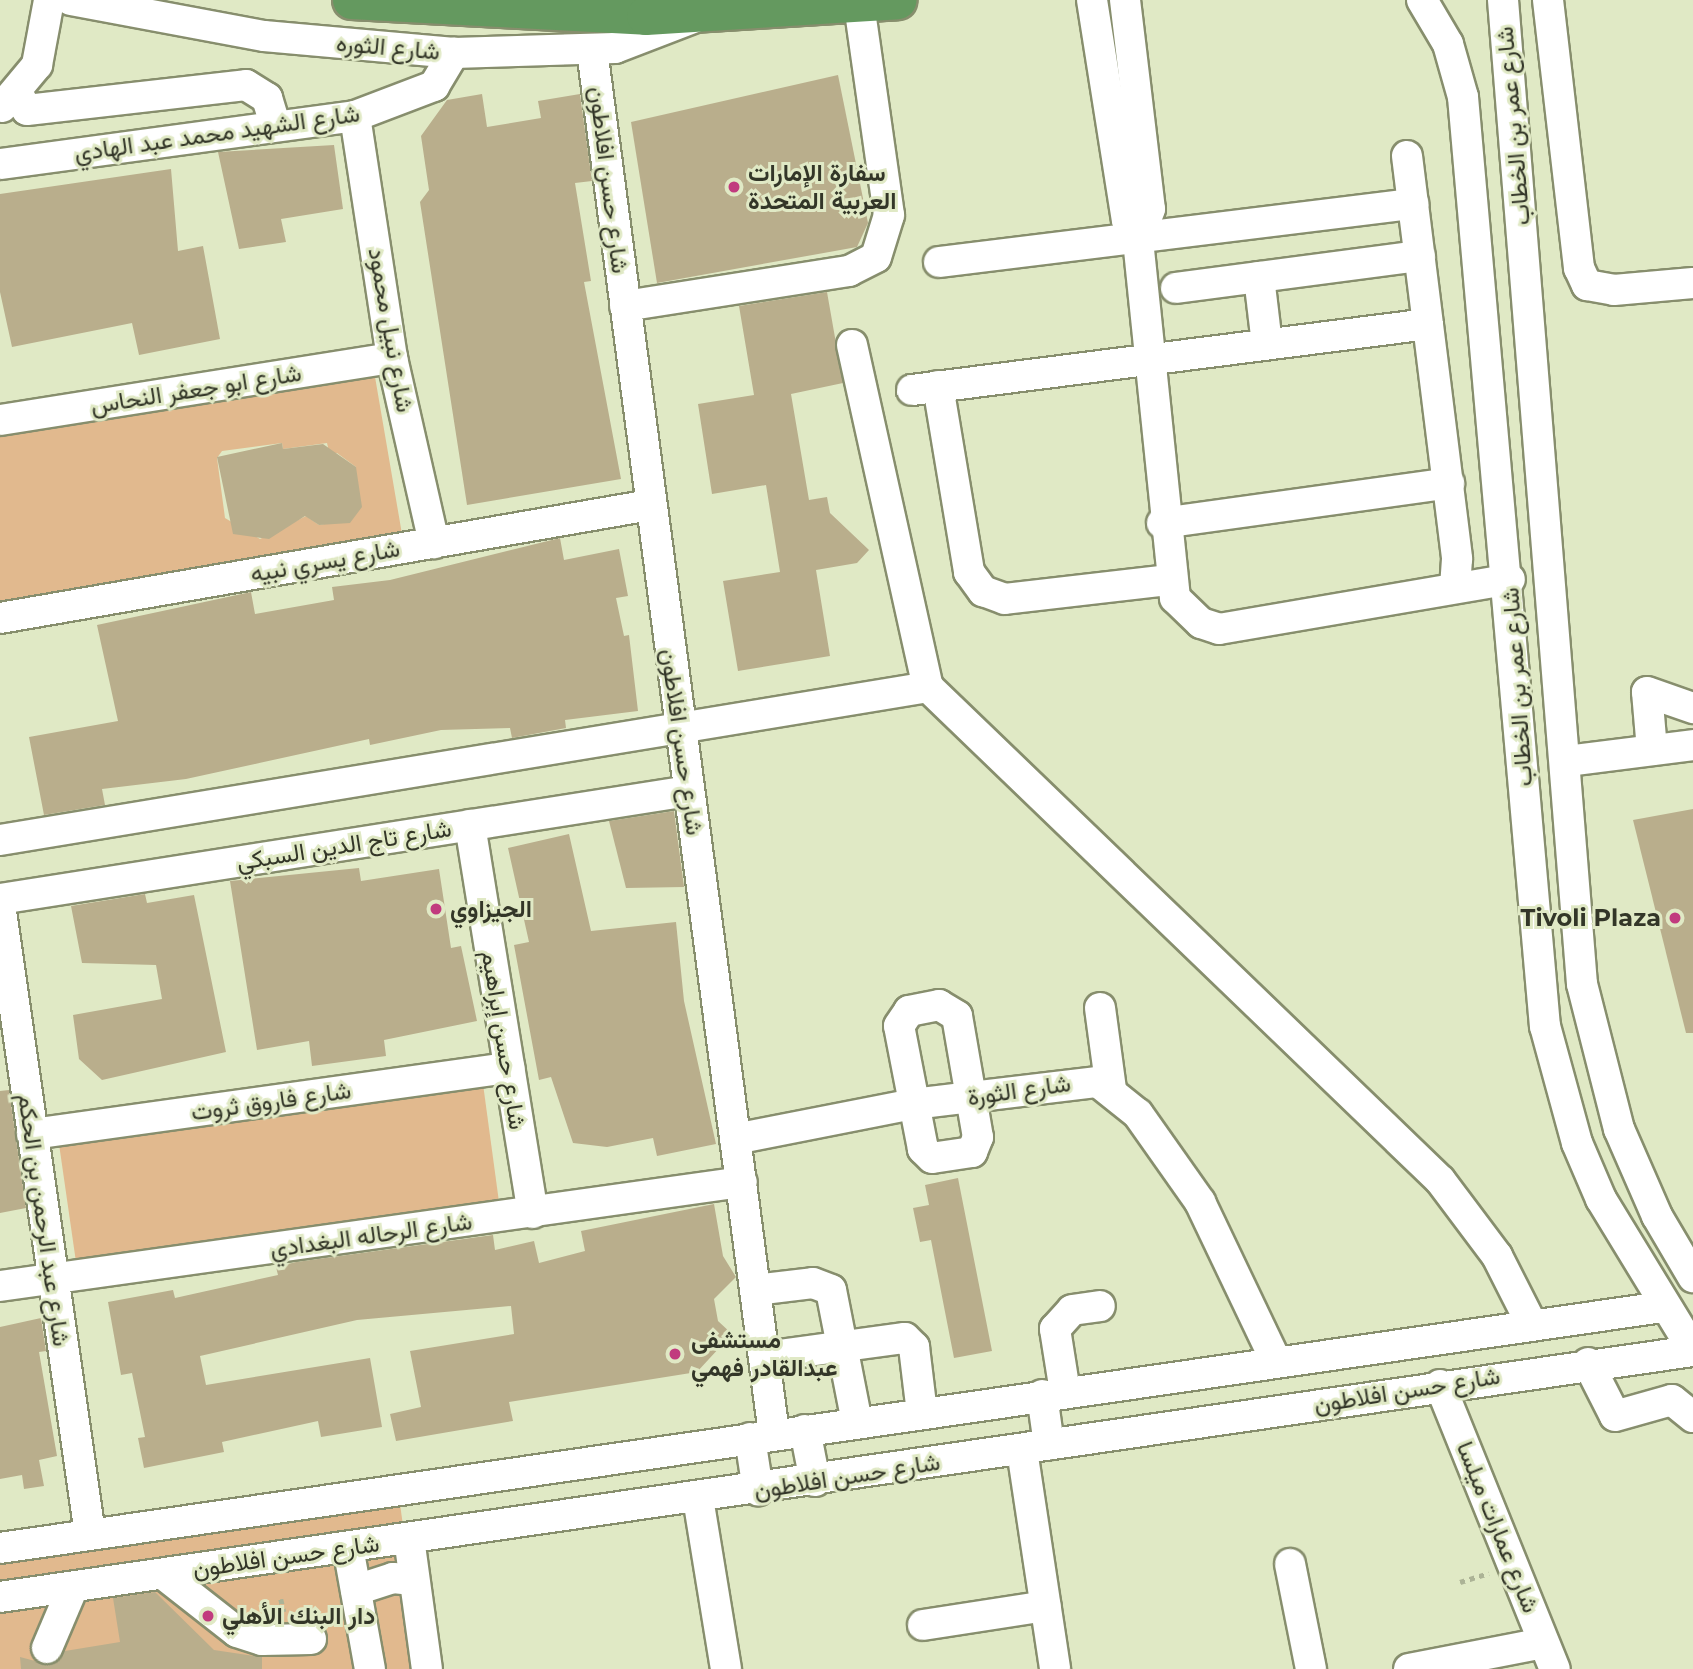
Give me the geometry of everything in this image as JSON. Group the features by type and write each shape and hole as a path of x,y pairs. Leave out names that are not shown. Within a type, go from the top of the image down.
{"highway":[{"name":"شارع الثوره","path":"352,0 536,15 701,15 897,0"}],"street":[{"path":"49,0 44,49 9,101 27,110 246,85 267,98 275,124"},
{"name":"شارع الثوره","path":"71,0 264,36 454,53 592,50 638,43 701,15"},
{"path":"1091,0 1126,220 1138,240"},
{"path":"1125,0 1150,209 1138,240 1162,523 1168,580 1186,612 1219,629 1510,579"},
{"path":"1548,0 1579,268 1587,285 1614,290 1693,282"},
{"name":"شارع عمر بن الخطاب","path":"1502,1 1567,761 1582,984 1594,1045 1638,1173 1693,1277"},
{"path":"625,306 849,271 876,257 889,215 859,5"},
{"name":"شارع عمر بن الخطاب","path":"1433,6 1463,97 1510,579 1545,1026 1577,1143 1662,1307 1693,1350"},
{"name":"شارع حسن افلاطون","path":"592,50 764,1357 762,1436"},
{"name":"شارع الشهيد محمد عبد الهادي","path":"0,164 275,124 355,116 434,86 454,53"},
{"name":"شارع نبيل محمود","path":"355,116 392,358 434,542"},
{"path":"1407,156 1449,483 1455,588"},
{"path":"939,262 1138,240 1413,204"},
{"path":"1176,288 1420,256"},
{"path":"1259,277 1267,344"},
{"path":"1168,580 1005,599 983,591 969,572 925,388 1428,324"},
{"path":"852,345 928,687 1440,1180 1497,1255 1531,1323"},
{"name":"شارع ابو جعفر النحاس","path":"0,420 392,358"},
{"path":"1162,523 1449,483"},
{"name":"شارع يسري نبيه","path":"0,618 650,505"},
{"path":"0,840 928,687"},
{"path":"1652,750 1647,692 1693,708"},
{"path":"1567,761 1693,745"},
{"name":"شارع تاج الدين السبكي","path":"0,901 689,791"},
{"name":"شارع حسن إبراهيم","path":"470,825 533,1213"},
{"name":"شارع عبد الرحمن بن الحكم","path":"0,901 50,1279 90,1535"},
{"path":"939,1005 957,1016 972,1097 976,1148 932,1158 923,1149 913,1104 900,1021 909,1011 939,1005"},
{"path":"1100,1007 1111,1089"},
{"name":"شارع فاروق ثروت","path":"32,1134 509,1068"},
{"name":"شارع الثورة","path":"735,1139 913,1104 1079,1081 1111,1089 1139,1114 1200,1202 1276,1361"},
{"name":"شارع الرحاله البغدادي","path":"0,1286 742,1182"},
{"path":"755,1290 826,1286 844,1346 857,1422"},
{"path":"1055,1669 1046,1606 1036,1448 1053,1393 1055,1329 1072,1310 1100,1306"},
{"name":"شارع حسن افلاطون","path":"0,1548 1531,1323 1662,1307"},
{"path":"764,1357 900,1337 911,1342 922,1413"},
{"name":"شارع حسن افلاطون","path":"0,1597 815,1482 1440,1385 1693,1350"},
{"path":"1588,1363 1609,1413 1671,1401 1693,1417"},
{"name":"شارع عمارات ميلسا","path":"1440,1385 1550,1656"},
{"path":"805,1430 815,1482"},
{"path":"758,1490 762,1436"},
{"path":"698,1498 726,1669"},
{"path":"409,1538 427,1669"},
{"path":"348,1547 369,1669"},
{"path":"1290,1564 1311,1669"},
{"path":"163,1574 237,1632 262,1640 311,1639"},
{"path":"356,1590 393,1578 413,1580"},
{"path":"47,1648 73,1587"},
{"path":"923,1625 1046,1606"},
{"path":"1409,1669 1550,1656"}],"shaded area":[{"path":"374,371 403,540 0,608 0,433","holes":["282,443 283,449 327,443 330,456 337,453 356,467 341,521 319,525 306,516 260,539 225,518 217,458 222,451"]},
{"path":"483,1084 499,1202 76,1262 59,1144"},
{"name":"دار البنك الأهلي","path":"400,1504 423,1669 0,1669 0,1562"}],"building":[{"path":"838,75 868,223 857,247 657,283 631,122"},
{"path":"482,94 487,127 541,118 538,101 580,94 592,181 575,183 591,281 584,282 621,479 467,505 420,202 429,190 421,136 447,100"},
{"path":"334,145 343,209 281,219 286,242 239,249 218,152"},
{"path":"171,169 178,251 203,246 220,339 139,355 132,323 12,347 0,292 0,194"},
{"path":"827,292 843,383 791,394 809,500 827,497 830,513 869,550 857,563 816,570 830,656 738,671 723,581 780,572 766,485 712,494 698,404 754,395 739,306"},
{"path":"282,443 283,449 323,444 356,467 362,507 350,523 319,525 305,516 269,539 233,534 217,457"},
{"path":"560,538 564,560 619,549 628,596 616,598 624,636 629,635 638,711 565,720 566,728 512,738 510,728 441,730 370,745 369,739 186,779 102,789 105,805 44,815 29,737 118,721 97,625 251,592 255,614 334,600 332,587 390,580"},
{"name":"Tivoli Plaza","path":"1693,809 1693,1033 1686,1033 1633,820"},
{"path":"674,811 684,887 626,888 609,821"},
{"path":"569,834 591,931 676,922 684,1001 716,1144 657,1156 653,1138 607,1147 573,1143 551,1077 539,1080 514,945 529,942 508,848"},
{"path":"359,868 361,881 439,869 451,948 461,946 477,1021 384,1040 386,1056 312,1066 309,1041 257,1050 230,881"},
{"path":"145,894 147,903 194,895 226,1052 102,1080 79,1059 73,1015 162,999 156,965 82,963 71,906"},
{"path":"9,1090 26,1208 0,1213 0,1091"},
{"path":"958,1178 992,1351 954,1358 931,1240 920,1242 913,1208 929,1205 925,1185"},
{"path":"714,1204 723,1256 736,1277 714,1299 718,1321 732,1334 697,1372 509,1402 513,1421 396,1441 390,1414 421,1407 410,1351 514,1334 511,1306 357,1320 200,1356 206,1385 370,1358 382,1427 321,1437 318,1421 222,1442 224,1452 144,1468 138,1438 145,1437 132,1373 121,1375 108,1302 173,1290 175,1298 278,1275 276,1267 296,1262 493,1235 495,1250 534,1241 539,1263 585,1251 581,1231"},
{"path":"41,1318 46,1351 39,1352 57,1456 39,1460 44,1486 24,1489 22,1475 0,1479 0,1327"},
{"path":"155,1592 214,1650 262,1657 262,1669 21,1669 20,1657 50,1665 65,1651 120,1642 113,1598"}],"place":[{"name":"سفارة الإمارات العربية المتحدة","path":"734,187"},
{"name":"الجيزاوي","path":"436,909"},
{"name":"Tivoli Plaza","path":"1675,918"},
{"name":"مستشفى عبدالقادر فهمي","path":"675,1354"},
{"name":"دار البنك الأهلي","path":"208,1616"}]}
